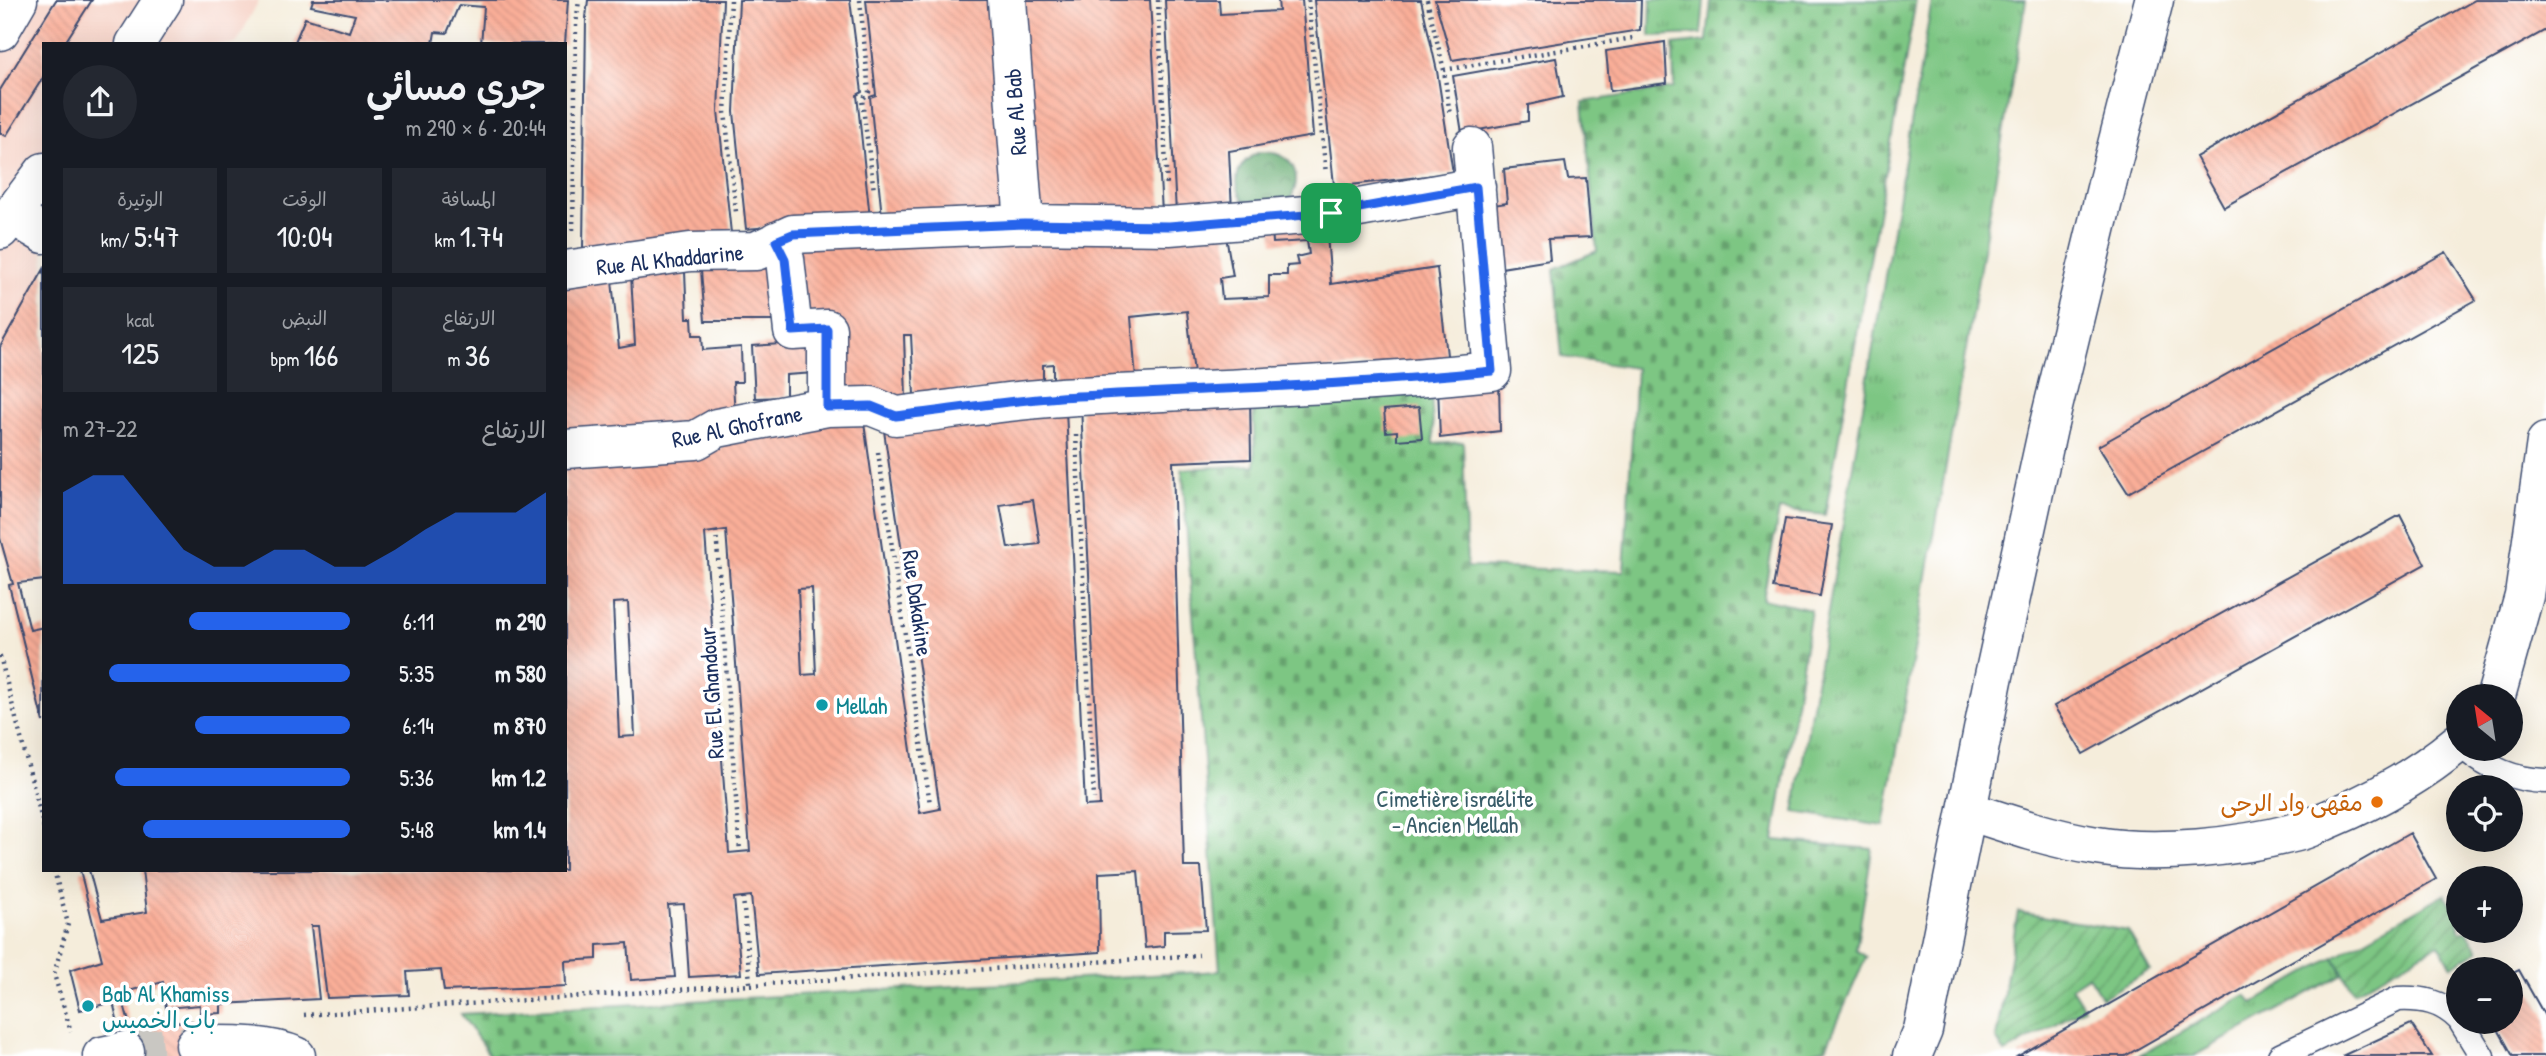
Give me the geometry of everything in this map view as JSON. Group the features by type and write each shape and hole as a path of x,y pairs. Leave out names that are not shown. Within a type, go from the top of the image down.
{"street":[{"path":"0,31 18,0"},
{"path":"136,42 163,0"},
{"name":"Rue Al Bab","path":"1007,0 1024,224"},
{"path":"1921,1047 1993,680 2048,428 2154,0"},
{"path":"1472,147 1476,187"},
{"name":"Rue Al Khaddarine","path":"569,270 690,252 758,246 793,234 1024,224 1169,226 1331,213 1476,187"},
{"name":"Rue Al Ghofrane","path":"567,449 696,440 717,428 827,407 871,406 896,416 1074,396 1248,388 1492,371 1476,187"},
{"path":"16,200 42,232"},
{"path":"758,246 785,259 793,331 827,329 827,407"},
{"path":"2499,684 2524,596 2541,520 2546,442"},
{"path":"1969,811 2040,834 2098,846 2154,850 2220,846 2299,832 2359,806 2406,781 2446,754"},
{"path":"195,1045 251,1046 289,1054"}],"lane":[{"path":"2484,761 2500,772 2519,779 2546,781"},
{"path":"2280,1056 2398,999 2419,998 2440,1004 2446,1009"},
{"path":"2469,1034 2482,1056"}],"path":[{"path":"569,270 579,0"},
{"path":"731,0 725,112 758,246"},
{"path":"860,0 869,92 862,100 879,230"},
{"path":"1158,0 1169,226"},
{"path":"1308,0 1331,213"},
{"path":"1427,0 1444,70 1453,137 1472,147"},
{"path":"1444,70 1633,38"},
{"path":"1074,396 1094,799"},
{"name":"Rue Dakakine","path":"871,406 930,804"},
{"name":"Rue El Ghandour","path":"716,531 740,852"},
{"path":"0,656 42,820"},
{"path":"55,872 68,924 54,974 101,1051"},
{"path":"743,897 750,984"},
{"path":"289,1054 285,1016 1199,955"}],"shaded area":[{"path":"32,0 259,0 237,42 42,42 42,310 0,381 0,56"}],"green space":[{"path":"1651,0 1704,0 1701,34 1650,36"},
{"name":"Cimetière israélite - Ancien Mellah","path":"1711,0 1916,0 1825,515 1779,510 1763,599 1811,610 1774,840 1872,849 1856,950 1866,957 1826,1048 1799,1056 490,1056 461,1014 1220,971 1182,469 1255,465 1253,399 1431,390 1434,444 1463,442 1467,567 1624,571 1636,368 1562,357 1554,269 1597,251 1583,102 1674,88 1673,45 1707,41"},
{"path":"1932,0 2026,0 1884,826 1794,812"},
{"path":"1260,152 1280,155 1292,166 1296,182 1289,202 1244,201 1238,186 1238,172 1246,161"},
{"path":"2445,894 2446,943 2475,943 2479,950 2467,957 2447,957 2439,944 2354,992 2334,957"},
{"path":"2018,912 2128,931 2150,970 2102,998 2088,976 2071,987 2084,1008 2005,1053 1996,1038"},
{"path":"2334,957 2343,974 2194,1056 2139,1056 2246,995 2253,1003"}],"building":[{"path":"56,0 92,0 65,42 42,42 42,79 6,136 0,133 0,90"},
{"path":"313,0 568,0 565,42 481,42 484,7 459,5 447,33 435,32 433,42 295,42 305,18 349,32 355,15 311,6"},
{"path":"588,0 723,0 718,111 731,233 583,248"},
{"path":"739,0 850,0 862,92 857,95 870,218 746,229 734,112"},
{"path":"866,0 997,0 1014,215 882,217 870,97 876,95"},
{"path":"1015,0 1150,0 1162,213 1032,214"},
{"path":"1165,0 1219,0 1220,14 1279,11 1278,0 1302,0 1313,136 1229,151 1232,210 1176,213"},
{"path":"1314,0 1421,0 1437,71 1453,173 1351,185 1352,201 1336,203"},
{"path":"1435,0 1641,0 1640,30 1452,60"},
{"path":"2475,0 2546,0 2546,30 2224,207 2196,157"},
{"path":"1665,42 1667,83 1610,91 1606,51"},
{"path":"1556,58 1563,97 1528,105 1528,121 1462,133 1453,76"},
{"path":"1565,162 1568,179 1586,178 1591,237 1548,239 1550,260 1501,268 1493,205 1507,203 1504,169"},
{"path":"1326,223 1331,284 1437,268 1448,364 1194,374 1187,311 1131,317 1136,380 1053,385 1053,364 1043,365 1043,386 914,395 911,335 904,335 906,399 844,404 800,317 795,239 1225,231 1233,276 1220,278 1222,299 1269,297 1269,275 1287,275 1287,266 1298,265 1296,257 1309,254 1307,241 1273,243 1272,228"},
{"path":"2446,252 2476,300 2128,493 2098,446"},
{"path":"775,263 778,321 705,321 701,270"},
{"path":"685,272 687,318 692,318 693,335 702,335 703,350 741,347 742,382 733,382 735,417 567,437 567,279 612,281 619,348 635,345 631,275"},
{"path":"42,273 42,580 18,583 30,630 42,627 42,718 9,585 13,584 0,538 0,347"},
{"path":"814,342 815,373 786,375 786,397 755,398 752,346"},
{"path":"1499,380 1500,431 1440,438 1438,386"},
{"name":"Mellah","path":"1250,396 1251,459 1173,462 1184,867 1201,867 1206,930 1164,931 1164,946 1145,948 1138,871 1099,873 1100,952 759,974 751,896 734,898 741,974 689,977 684,904 668,905 675,977 631,980 628,943 597,945 597,959 565,961 566,986 444,991 441,970 407,972 409,995 327,998 318,926 311,926 319,999 221,1004 221,1013 200,1014 200,1005 166,1008 163,982 121,993 130,1026 192,1021 197,1056 126,1056 113,1002 80,1010 70,970 102,960 80,872 90,872 102,919 147,912 142,872 567,872 567,460 722,448 721,434 863,416 920,813 940,809 884,431 1066,410 1085,806 1100,805 1081,406","holes":["1033,500 1040,544 1008,548 1000,505","726,530 750,851 729,853 705,533","812,588 816,674 802,675 798,589","628,602 635,736 619,737 613,603"]},
{"path":"1419,407 1422,438 1397,440 1397,431 1386,432 1384,410"},
{"path":"2400,515 2425,564 2083,754 2054,706"},
{"path":"1785,519 1832,525 1820,596 1773,588"},
{"path":"2410,833 2436,879 2125,1056 2018,1056"},
{"path":"2523,977 2546,1018 2546,1056 2513,1056 2501,1034 2523,1034"},
{"path":"2411,1024 2432,1056 2342,1056"}],"tunnel":[{"path":"125,1051 195,1045"}],"place":[{"name":"Mellah","path":"822,705"},
{"name":"مقهى واد الرحى","path":"2377,802"},
{"name":"Bab Al Khamiss باب الخميس","path":"88,1006"}],"route":[{"path":"1476,187 1492,371 1248,388 1074,396 896,416 871,406 827,407 827,329 793,331 785,259 776,241 793,234 1024,224 1169,226 1331,213 1476,187"}]}
